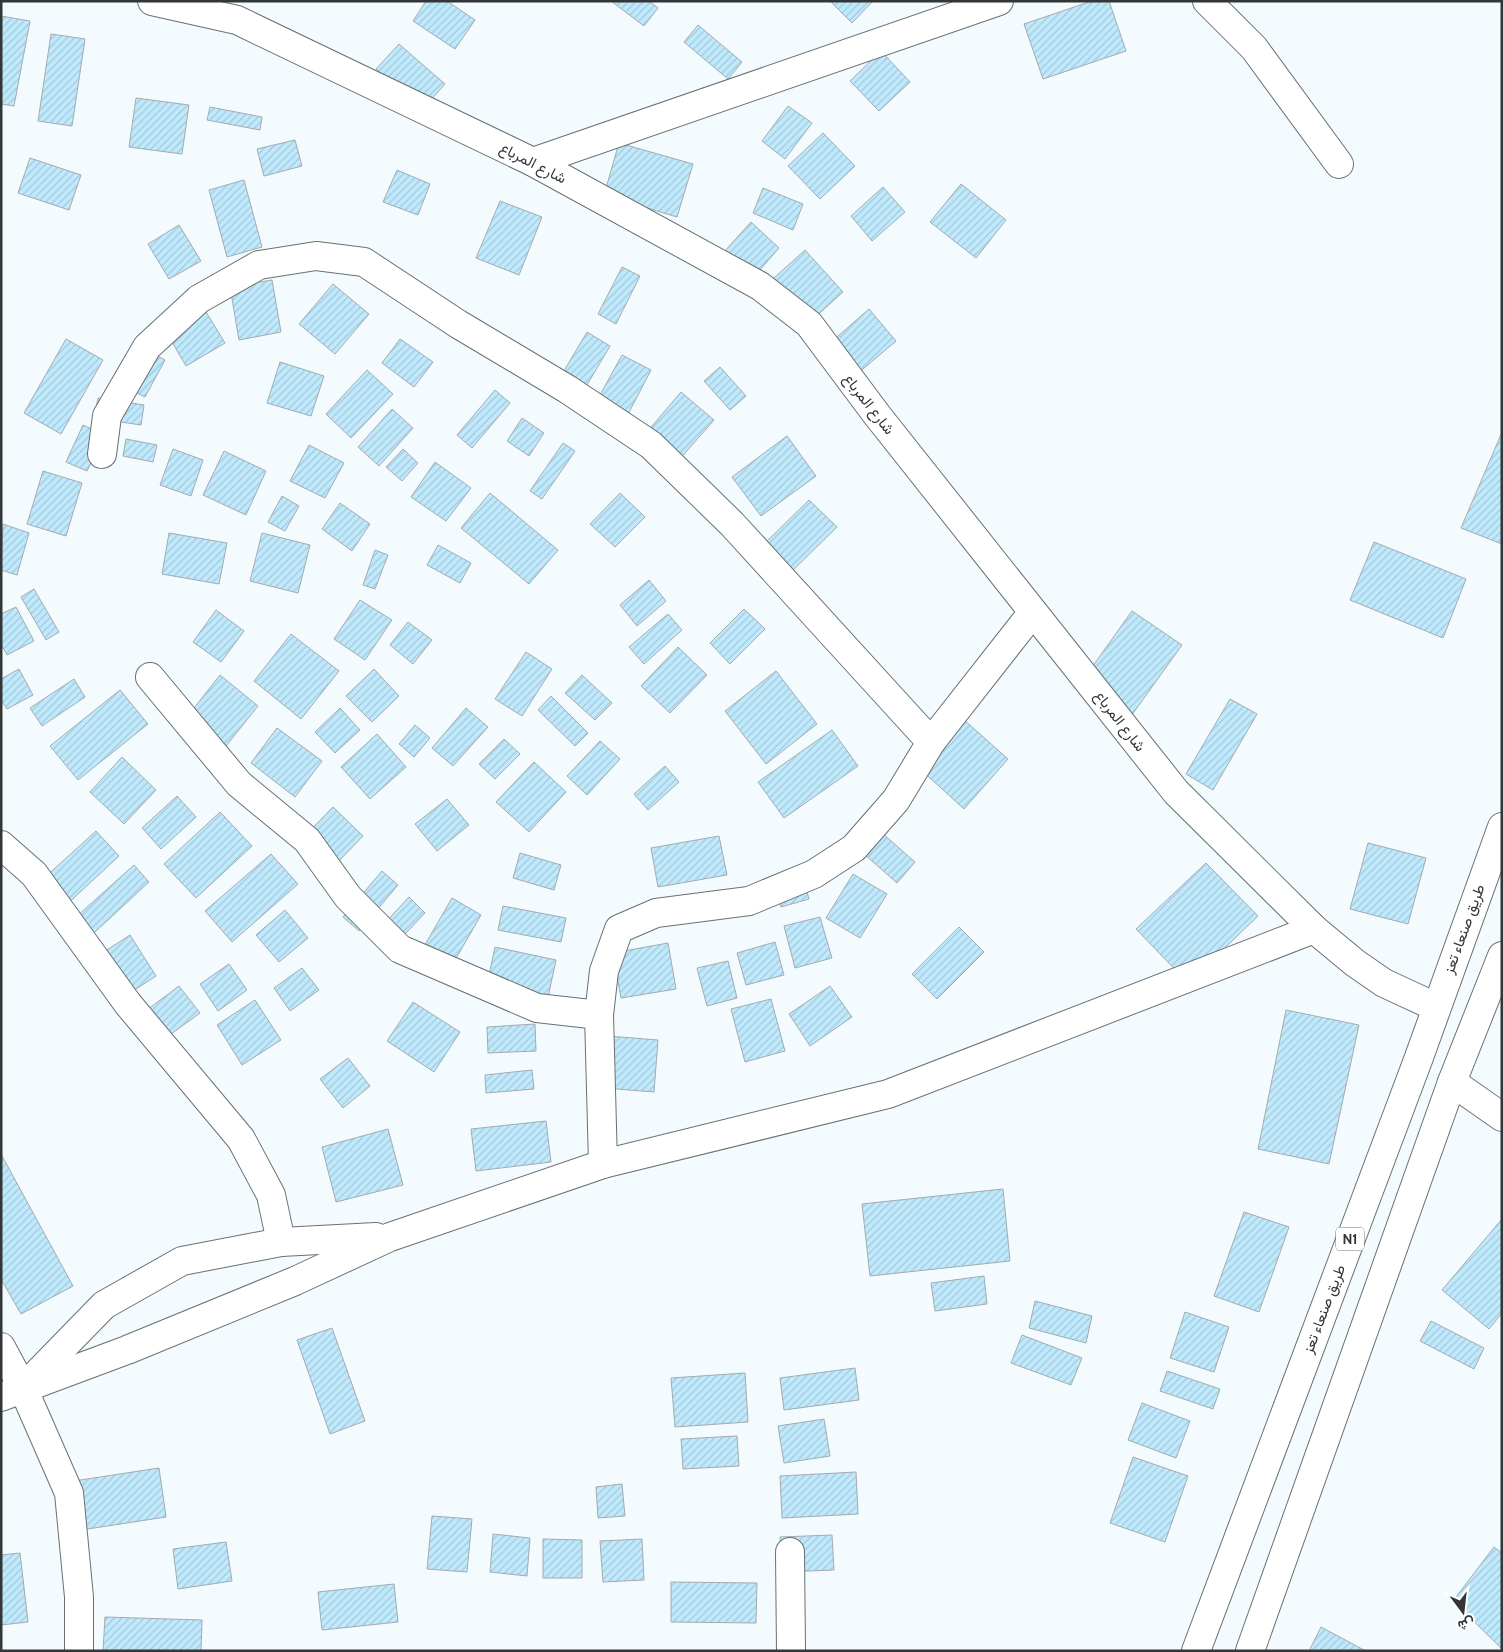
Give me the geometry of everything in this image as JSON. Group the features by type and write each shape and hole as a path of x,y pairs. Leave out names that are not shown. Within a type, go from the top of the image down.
{"main road":[{"name":"شارع المرباع","path":"152,1 237,20 533,162 760,286 809,324 877,415 1176,792 1314,929 1355,963 1384,983 1436,1008"},
{"path":"533,162 999,1"},
{"path":"1207,1 1254,48 1339,164"},
{"path":"102,454 107,416 147,347 200,299 259,265 316,256 364,262 458,324 567,389 651,445 732,524 931,742"},
{"path":"603,1164 599,1015 604,971 619,929 656,914 749,901 814,874 854,848 896,800 931,742 1033,612"},
{"path":"150,678 239,784 307,840 348,897 400,950 537,1008 599,1015"},
{"name":"طريق صنعاء تعز","path":"1196,1651 1418,1060 1502,826"},
{"path":"1,845 34,874 128,1004 240,1140 271,1195 281,1242"},
{"path":"12,1392 127,1350 295,1280 390,1237 603,1164 888,1094 1314,929"},
{"path":"1250,1651 1452,1082 1502,956"},
{"path":"1418,1060 1502,1117"},
{"path":"12,1392 104,1305 182,1261 281,1242 390,1237"},
{"path":"1,1347 12,1392 69,1493 79,1597 79,1651"},
{"path":"790,1552 791,1651"}],"building":[{"path":"426,1 447,1 475,20 455,49 413,21"},
{"path":"611,1 649,1 658,8 644,26"},
{"path":"830,1 873,1 852,23"},
{"path":"1092,1 1109,1 1126,51 1043,79 1024,24"},
{"path":"1,16 30,21 14,106 1,104"},
{"path":"698,25 742,62 728,79 684,42"},
{"path":"51,34 85,39 72,126 38,121"},
{"path":"399,44 445,84 422,110 376,69"},
{"path":"881,51 910,82 879,111 850,81"},
{"path":"136,98 189,105 182,154 129,147"},
{"path":"788,106 812,123 785,159 762,141"},
{"path":"210,107 262,117 260,130 207,120"},
{"path":"823,133 855,166 820,199 788,166"},
{"path":"295,140 302,166 264,176 257,149"},
{"path":"619,143 693,164 677,217 604,195"},
{"path":"30,158 81,175 69,210 18,193"},
{"path":"397,170 430,184 418,215 383,202"},
{"path":"244,180 262,247 227,257 209,190"},
{"path":"961,184 1006,220 976,258 930,222"},
{"path":"883,187 905,212 872,241 851,216"},
{"path":"763,188 803,204 793,230 753,213"},
{"path":"500,201 542,217 519,275 476,258"},
{"path":"751,222 779,248 752,279 723,253"},
{"path":"179,225 201,261 169,279 148,244"},
{"path":"805,250 843,292 803,328 765,286"},
{"path":"622,267 640,276 616,324 598,314"},
{"path":"272,280 281,332 239,340 230,287"},
{"path":"333,284 369,314 335,354 299,324"},
{"path":"203,307 225,343 186,366 165,330"},
{"path":"869,309 896,341 856,375 829,344"},
{"path":"587,332 610,346 581,395 558,381"},
{"path":"66,339 103,360 61,434 24,413"},
{"path":"400,339 433,362 414,387 382,363"},
{"path":"134,344 165,360 145,397 114,381"},
{"path":"622,355 651,370 624,422 594,406"},
{"path":"280,362 324,376 311,416 267,403"},
{"path":"720,367 746,396 730,410 704,381"},
{"path":"367,370 393,394 351,438 326,414"},
{"path":"495,390 510,403 472,448 457,435"},
{"path":"681,392 714,420 678,461 646,433"},
{"path":"98,398 144,405 141,425 94,418"},
{"path":"392,409 413,428 379,466 358,447"},
{"path":"522,418 544,433 529,456 507,441"},
{"path":"83,425 105,435 87,471 66,462"},
{"path":"1502,432 1502,544 1461,528"},
{"path":"787,436 816,476 761,516 732,477"},
{"path":"126,439 157,445 153,462 123,456"},
{"path":"563,443 575,451 542,499 530,491"},
{"path":"309,445 344,463 325,498 290,481"},
{"path":"173,449 203,460 191,496 160,485"},
{"path":"403,449 418,463 402,481 386,467"},
{"path":"224,451 266,471 246,515 203,495"},
{"path":"435,462 471,488 446,521 411,497"},
{"path":"43,471 82,483 66,536 27,524"},
{"path":"490,493 558,550 529,584 461,528"},
{"path":"620,493 645,517 615,547 590,524"},
{"path":"282,496 299,506 285,531 268,522"},
{"path":"809,500 837,527 787,576 760,548"},
{"path":"340,503 370,524 352,551 322,529"},
{"path":"3,524 29,533 17,575 1,570"},
{"path":"169,533 227,543 219,584 162,574"},
{"path":"262,533 310,545 298,593 250,581"},
{"path":"1374,542 1466,579 1443,638 1350,600"},
{"path":"438,545 471,563 460,583 427,565"},
{"path":"375,550 388,555 375,589 363,585"},
{"path":"649,580 666,601 637,626 620,605"},
{"path":"34,589 59,632 46,640 21,597"},
{"path":"360,600 392,620 365,660 334,639"},
{"path":"16,607 34,641 7,655 1,644 1,614"},
{"path":"744,609 765,629 730,664 710,643"},
{"path":"216,610 244,631 221,662 193,642"},
{"path":"1132,611 1182,645 1129,719 1080,684"},
{"path":"668,614 682,630 644,664 629,647"},
{"path":"408,622 432,640 413,664 390,645"},
{"path":"291,634 339,671 301,719 254,681"},
{"path":"678,647 707,675 670,713 641,686"},
{"path":"526,652 552,669 522,716 495,699"},
{"path":"19,669 33,695 7,709 1,700 1,679"},
{"path":"374,669 399,696 372,722 346,696"},
{"path":"776,671 817,724 766,764 725,711"},
{"path":"220,675 258,706 214,761 176,731"},
{"path":"582,675 612,703 595,720 565,693"},
{"path":"74,679 85,697 42,726 30,708"},
{"path":"120,690 148,724 78,780 50,746"},
{"path":"551,696 588,733 575,746 538,710"},
{"path":"1230,699 1257,714 1213,790 1186,774"},
{"path":"340,708 360,730 335,753 315,732"},
{"path":"466,708 488,727 453,766 432,748"},
{"path":"962,718 1008,759 964,809 918,767"},
{"path":"415,725 430,738 414,757 399,744"},
{"path":"277,728 322,761 295,797 251,763"},
{"path":"832,730 858,766 784,818 758,782"},
{"path":"377,734 406,767 370,799 341,767"},
{"path":"504,739 520,754 495,779 479,764"},
{"path":"600,741 620,759 587,795 567,776"},
{"path":"122,757 156,790 124,824 90,792"},
{"path":"534,762 566,792 529,832 496,802"},
{"path":"665,766 679,782 648,810 634,794"},
{"path":"177,796 196,817 161,849 142,828"},
{"path":"447,799 469,825 437,851 415,824"},
{"path":"333,807 363,836 332,868 302,839"},
{"path":"220,812 252,846 196,898 164,864"},
{"path":"96,831 119,856 65,906 41,881"},
{"path":"882,833 915,862 897,883 863,853"},
{"path":"719,836 727,875 658,887 651,848"},
{"path":"1368,843 1426,858 1408,924 1350,909"},
{"path":"520,853 561,865 554,890 513,878"},
{"path":"271,854 298,884 232,942 205,911"},
{"path":"1206,863 1258,916 1188,983 1136,929"},
{"path":"134,865 149,882 82,944 66,926"},
{"path":"382,871 398,885 359,931 343,917"},
{"path":"802,874 809,899 781,907 774,881"},
{"path":"853,874 887,894 860,938 826,918"},
{"path":"409,897 425,913 386,954 370,939"},
{"path":"452,898 481,915 451,967 422,950"},
{"path":"503,906 566,918 561,942 498,930"},
{"path":"285,910 308,938 279,962 256,935"},
{"path":"820,917 832,958 795,968 784,926"},
{"path":"959,927 984,952 937,999 912,974"},
{"path":"130,935 156,976 116,1002 90,961"},
{"path":"775,942 784,975 746,985 737,953"},
{"path":"668,943 676,989 621,998 613,953"},
{"path":"495,947 556,960 547,1002 486,989"},
{"path":"728,961 737,998 707,1006 697,968"},
{"path":"229,964 247,990 218,1011 200,984"},
{"path":"302,968 319,990 290,1011 274,988"},
{"path":"179,986 200,1013 156,1045 136,1018"},
{"path":"830,986 852,1017 810,1046 789,1014"},
{"path":"771,999 785,1051 745,1062 731,1009"},
{"path":"255,1000 281,1040 242,1065 217,1025"},
{"path":"413,1002 460,1032 434,1072 387,1041"},
{"path":"1286,1010 1359,1025 1329,1164 1258,1149"},
{"path":"535,1024 536,1051 488,1053 487,1027"},
{"path":"608,1036 658,1040 654,1092 604,1088"},
{"path":"348,1058 370,1086 343,1108 320,1079"},
{"path":"532,1070 534,1089 486,1093 485,1075"},
{"path":"546,1121 551,1162 476,1171 471,1129"},
{"path":"388,1129 403,1185 336,1202 322,1147"},
{"path":"1,1154 73,1286 21,1314 1,1279"},
{"path":"1003,1189 1010,1261 870,1276 862,1204"},
{"path":"1244,1212 1289,1227 1259,1312 1214,1296"},
{"path":"1502,1219 1502,1313 1489,1329 1442,1290"},
{"path":"984,1276 987,1304 935,1311 931,1283"},
{"path":"1035,1301 1092,1316 1086,1343 1029,1328"},
{"path":"1185,1312 1229,1327 1214,1372 1170,1358"},
{"path":"1431,1321 1484,1348 1474,1369 1420,1341"},
{"path":"332,1328 365,1421 330,1434 297,1340"},
{"path":"1022,1335 1082,1358 1071,1385 1011,1363"},
{"path":"855,1368 859,1400 784,1410 780,1378"},
{"path":"1167,1371 1220,1389 1213,1409 1160,1391"},
{"path":"745,1373 748,1422 675,1427 671,1378"},
{"path":"1142,1403 1190,1421 1176,1458 1128,1440"},
{"path":"824,1419 830,1456 784,1463 778,1426"},
{"path":"737,1436 739,1466 683,1469 681,1439"},
{"path":"1133,1457 1188,1476 1165,1542 1110,1523"},
{"path":"159,1468 166,1517 81,1530 74,1481"},
{"path":"856,1472 858,1514 782,1518 780,1476"},
{"path":"622,1484 625,1516 598,1518 596,1487"},
{"path":"432,1516 472,1519 467,1572 427,1569"},
{"path":"493,1534 530,1538 527,1576 490,1572"},
{"path":"832,1535 834,1570 782,1572 780,1537"},
{"path":"543,1539 582,1540 582,1578 543,1578"},
{"path":"642,1539 644,1580 603,1582 600,1541"},
{"path":"226,1542 232,1581 178,1589 173,1549"},
{"path":"1494,1547 1502,1553 1502,1649 1453,1601"},
{"path":"20,1553 28,1622 1,1625 1,1555"},
{"path":"671,1582 757,1583 756,1623 671,1622"},
{"path":"394,1584 398,1622 322,1630 318,1592"},
{"path":"105,1617 202,1620 201,1651 103,1651"},
{"path":"1321,1627 1366,1651 1309,1651"}]}
